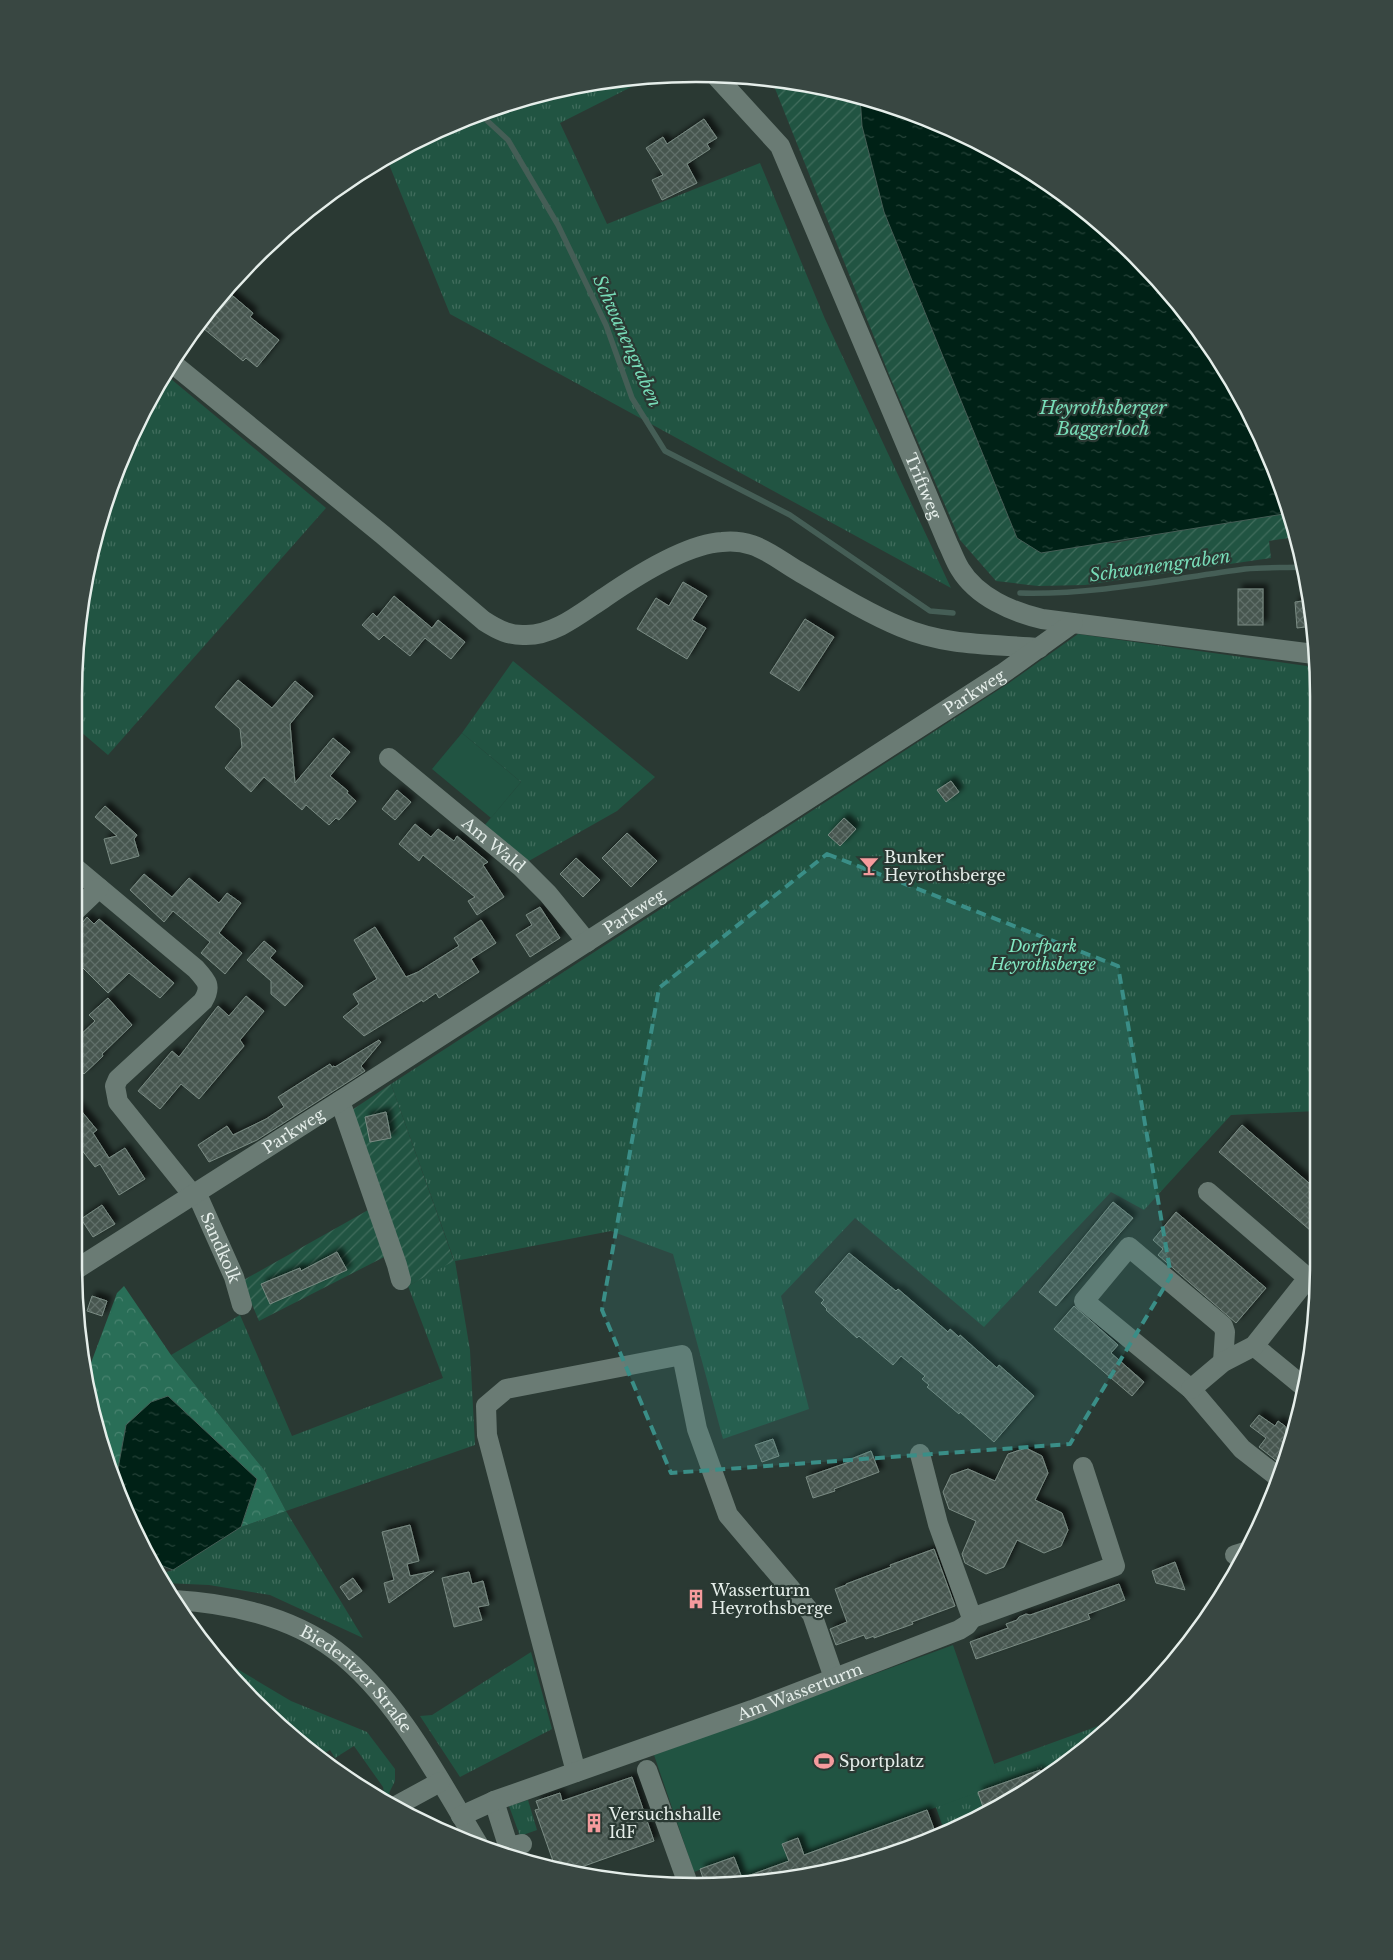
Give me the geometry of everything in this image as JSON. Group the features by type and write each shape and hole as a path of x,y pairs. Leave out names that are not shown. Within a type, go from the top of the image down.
{"street":[{"name":"Triftweg","path":"723,83 780,146 960,569 971,583 1005,607 1022,614 1073,623 1309,653"},
{"path":"178,368 497,630 513,635 528,636 540,633 563,624 624,584 671,559 714,543 734,542 754,546 854,605 902,628 950,642 1039,648"},
{"name":"Parkweg","path":"82,1265 1002,674 1073,623"},
{"name":"Am Wald","path":"389,758 521,867 548,894 587,942"},
{"path":"82,874 196,969 205,979 208,986 208,993 203,1001 118,1079 115,1086 118,1102 194,1193"},
{"path":"82,904 99,888"},
{"path":"340,1101 401,1280"},
{"path":"1191,1389 1223,1362 1254,1346 1308,1278 1208,1192"},
{"name":"Sandkolk","path":"194,1193 234,1277 242,1305"},
{"path":"1223,1362 1226,1332 1222,1326 1129,1248 1084,1301 1191,1389 1242,1449 1273,1473"},
{"path":"1254,1346 1299,1383"},
{"path":"576,1772 487,1435 486,1406 506,1389 682,1354 697,1430 728,1515 812,1614 834,1678"},
{"path":"920,1454 938,1524 972,1618"},
{"name":"Am Wasserturm","path":"461,1816 494,1801 752,1710 959,1630 967,1625 972,1618 1115,1566 1083,1467"},
{"name":"Biederitzer Straße","path":"184,1601 242,1608 286,1624 326,1644 362,1673 381,1693 399,1718 433,1786 461,1816 473,1835"},
{"path":"647,1770 686,1877"},
{"path":"403,1802 433,1786"},
{"path":"494,1801 506,1839 515,1846 522,1844"}],"highlighted area":[{"path":"827,854 1118,966 1171,1276 1070,1444 671,1473 602,1310 659,988"}],"green space":[{"path":"632,86 560,123 607,224 760,163 825,319 951,588 450,314 389,165 425,146 499,115 577,94"},
{"path":"775,88 816,94 861,105 863,126 884,212 1017,538 1115,543 1212,524 1283,514 1290,538 1269,541 1271,558 1085,585 1038,586 996,581 960,540 890,377"},
{"path":"171,379 326,508 108,755 82,733 84,656 94,577 103,538 129,462 146,425"},
{"name":"Dorfpark Heyrothsberge","path":"1078,634 1309,666 1310,1111 1231,1115 1144,1210 1111,1192 984,1327 855,1218 781,1296 809,1409 723,1439 673,1254 611,1231 455,1261 470,1350 475,1445 286,1511 265,1471 171,1355 240,1315 292,1436 443,1378 408,1286 454,1260 391,1084 1009,683"},
{"path":"513,661 655,777 617,811 527,862 484,826 521,782 462,733"},
{"path":"462,733 521,782 491,818 432,769"},
{"path":"391,1084 454,1261 408,1286 394,1252 259,1321 242,1281 370,1209 337,1120"},
{"path":"124,1286 171,1355 265,1471 286,1511 241,1527 257,1478 119,1466 118,1470 103,1422 91,1363 117,1293"},
{"path":"286,1511 363,1638 270,1595 209,1585 173,1583 166,1572 173,1570 241,1527"},
{"name":"Sportplatz","path":"953,1645 1001,1784 804,1855 798,1838 782,1844 789,1861 754,1874 741,1876 734,1857 694,1872 654,1755"},
{"path":"531,1652 552,1729 460,1777 420,1716 432,1715"},
{"path":"234,1667 291,1701 367,1732 395,1769 395,1781 389,1793 391,1796 384,1792 383,1787 354,1746 335,1758 330,1750 325,1753 292,1725 262,1698"},
{"path":"1101,1725 1048,1767 978,1792 983,1806 942,1826 928,1785 991,1757 994,1764"},
{"path":"528,1800 537,1830 520,1836 509,1806"}],"water":[{"name":"Heyrothsberger Baggerloch","path":"861,105 931,129 968,146 1038,186 1070,209 1131,262 1184,323 1207,355 1247,425 1264,462 1283,514 1041,553 1017,538 884,212 862,126"},
{"path":"168,1396 257,1479 241,1527 173,1570 163,1566 146,1535 118,1469 126,1425 151,1402"}],"building":[{"path":"704,119 717,138 707,144 710,149 687,164 697,183 662,200 652,180 663,175 646,148 663,137 667,144"},
{"path":"232,295 253,313 250,317 279,340 257,367 246,358 243,361 204,329"},
{"path":"683,582 707,596 692,620 706,628 687,659 637,629 656,598 669,606"},
{"path":"1238,589 1263,589 1263,625 1238,625"},
{"path":"394,596 432,628 438,620 465,642 451,659 425,638 410,656 384,635 379,640 362,625 373,613 377,617"},
{"path":"1303,601 1306,627 1297,628 1295,602"},
{"path":"805,619 834,637 799,691 770,673"},
{"path":"238,680 272,708 295,681 313,696 290,724 295,783 333,738 350,752 330,776 348,791 347,793 356,801 339,820 336,818 329,825 306,805 302,810 264,777 251,792 225,768 242,747 240,729 215,707"},
{"path":"951,781 959,792 946,802 937,790"},
{"path":"397,790 411,802 395,820 382,809"},
{"path":"105,806 137,835 134,839 139,856 111,864 104,839 117,836 95,817"},
{"path":"844,818 856,829 840,846 828,835"},
{"path":"415,824 431,837 438,829 454,841 457,836 488,862 483,865 504,897 477,915 468,901 475,897 423,855 419,861 399,844"},
{"path":"627,833 657,861 631,887 602,858"},
{"path":"576,858 600,880 583,897 560,874"},
{"path":"144,874 172,897 189,878 219,903 227,893 241,903 219,933 242,953 225,974 201,953 210,942 173,911 164,922 130,890"},
{"path":"540,907 560,938 530,957 516,935 532,925 526,915"},
{"path":"87,917 94,924 99,919 174,983 160,998 129,973 108,993 83,968 82,969 82,923"},
{"path":"481,920 496,943 471,959 479,972 439,998 436,993 423,1002 422,1000 364,1036 343,1017 359,1004 353,994 377,979 354,940 375,927 406,977 418,972 459,946 454,938"},
{"path":"264,941 276,951 270,958 303,986 285,1006 271,994 271,981 247,960"},
{"path":"246,996 264,1011 240,1040 244,1046 199,1099 181,1084 160,1109 138,1091 172,1051 179,1057 218,1006 229,1016"},
{"path":"108,998 132,1025 84,1074 82,1072 82,1033 95,1021 89,1015"},
{"path":"379,1040 381,1042 361,1066 365,1071 257,1140 209,1162 198,1145 227,1126 233,1135 266,1119 284,1107 278,1097 330,1064 332,1067 335,1067"},
{"path":"82,1112 97,1130 93,1133 109,1158 125,1148 145,1179 119,1195 100,1164 95,1167 82,1150"},
{"path":"386,1112 391,1138 370,1142 365,1117"},
{"path":"1242,1125 1310,1184 1310,1230 1219,1152"},
{"path":"1113,1202 1133,1218 1056,1306 1039,1292"},
{"path":"102,1205 115,1224 93,1237 82,1218"},
{"path":"1176,1212 1266,1288 1236,1323 1158,1255 1163,1249 1153,1240"},
{"path":"337,1252 347,1270 270,1304 261,1284 300,1268 301,1271"},
{"path":"849,1253 896,1291 898,1289 948,1332 950,1329 959,1337 960,1335 997,1368 999,1365 1034,1396 994,1442 960,1412 959,1414 927,1387 929,1385 922,1379 925,1376 901,1356 893,1365 859,1336 857,1338 826,1310 821,1303 824,1300 815,1292"},
{"path":"92,1296 107,1301 102,1316 87,1311"},
{"path":"1074,1306 1118,1345 1111,1353 1144,1382 1132,1396 1054,1329"},
{"path":"1259,1415 1275,1426 1278,1421 1285,1426 1286,1435 1278,1462 1259,1447 1266,1438 1250,1426"},
{"path":"773,1439 779,1456 762,1462 755,1445"},
{"path":"1026,1448 1042,1456 1048,1473 1035,1500 1062,1513 1068,1530 1061,1546 1044,1553 1017,1540 1004,1567 986,1574 965,1563 962,1554 976,1521 949,1509 943,1492 951,1475 968,1469 995,1481 1008,1454"},
{"path":"871,1451 879,1472 834,1489 835,1491 813,1498 806,1477 852,1461 851,1459"},
{"path":"410,1525 419,1561 407,1564 410,1576 434,1571 389,1603 384,1583 394,1580 382,1532"},
{"path":"934,1549 955,1606 874,1638 874,1636 866,1639 864,1635 836,1645 830,1629 847,1622 835,1589 891,1567 890,1565"},
{"path":"1175,1562 1185,1590 1156,1583 1152,1571"},
{"path":"469,1572 472,1584 483,1581 489,1605 478,1607 482,1620 454,1627 442,1578"},
{"path":"353,1578 362,1591 349,1600 340,1587"},
{"path":"1119,1584 1125,1600 1088,1614 1090,1619 976,1659 970,1642 1008,1628 1006,1624 1026,1614 1030,1615"},
{"path":"1040,1770 1041,1772 983,1806 978,1792"},
{"name":"Versuchshalle IdF","path":"632,1777 654,1841 582,1867 553,1860 535,1810 539,1809 536,1801 560,1793 562,1801"},
{"path":"927,1810 934,1830 855,1857 816,1866 752,1875 789,1861 782,1844 798,1838 804,1855"},
{"path":"734,1857 741,1876 703,1878 700,1869"}],"waterway":[{"name":"Schwanengraben","path":"486,120 508,140 558,225 606,325 632,398 665,451 790,515 930,611 953,613"},
{"name":"Schwanengraben","path":"1020,593 1077,592 1133,586 1245,569 1297,567"}],"place":[{"name":"Bunker Heyrothsberge","path":"869,866"},
{"name":"Wasserturm Heyrothsberge","path":"696,1599"},
{"name":"Sportplatz","path":"824,1761"},
{"name":"Versuchshalle IdF","path":"594,1823"}]}
